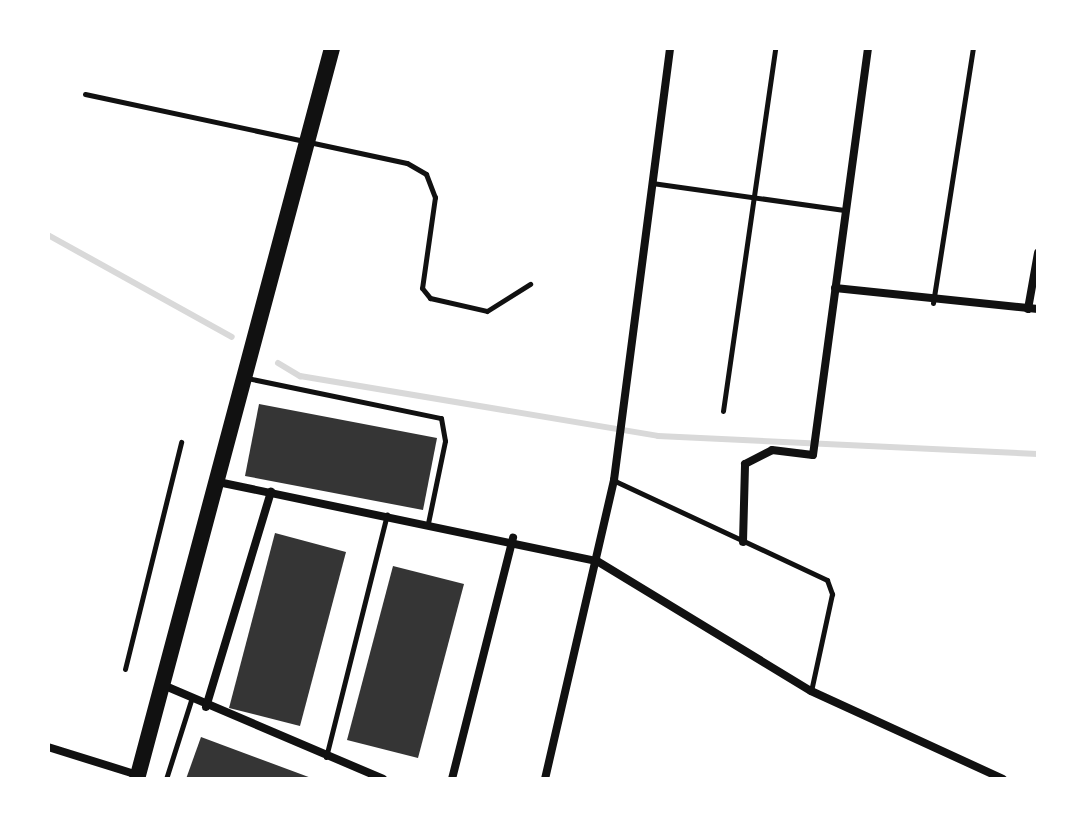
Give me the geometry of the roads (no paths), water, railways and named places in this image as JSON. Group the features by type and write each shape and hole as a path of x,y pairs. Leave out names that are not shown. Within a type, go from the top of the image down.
{"main road":[{"path":"138,777 246,378 301,138 332,48"}],"street":[{"path":"545,779 614,480 670,48"},
{"path":"743,542 745,464 756,453 814,450 813,429 868,48"},
{"path":"835,288 933,303 1033,309 1038,253"},
{"path":"218,482 513,538 597,561 811,691 1003,779"},
{"path":"206,707 271,492"},
{"path":"452,779 513,538"},
{"path":"163,684 206,707 326,759 383,779"},
{"path":"48,747 138,777"}],"lane":[{"path":"723,411 751,198 775,48"},
{"path":"933,303 973,48"},
{"path":"85,94 301,138 426,174 435,197 422,288 430,298 487,311 530,284"},
{"path":"651,183 844,210"},
{"path":"246,378 441,418 445,441 428,523"},
{"path":"125,669 181,442"},
{"path":"614,480 832,588 811,691"},
{"path":"326,759 388,514"},
{"path":"166,779 191,700"}],"waterway":[{"path":"48,235 232,337"},
{"path":"278,363 300,376 658,436 1038,454"}]}
